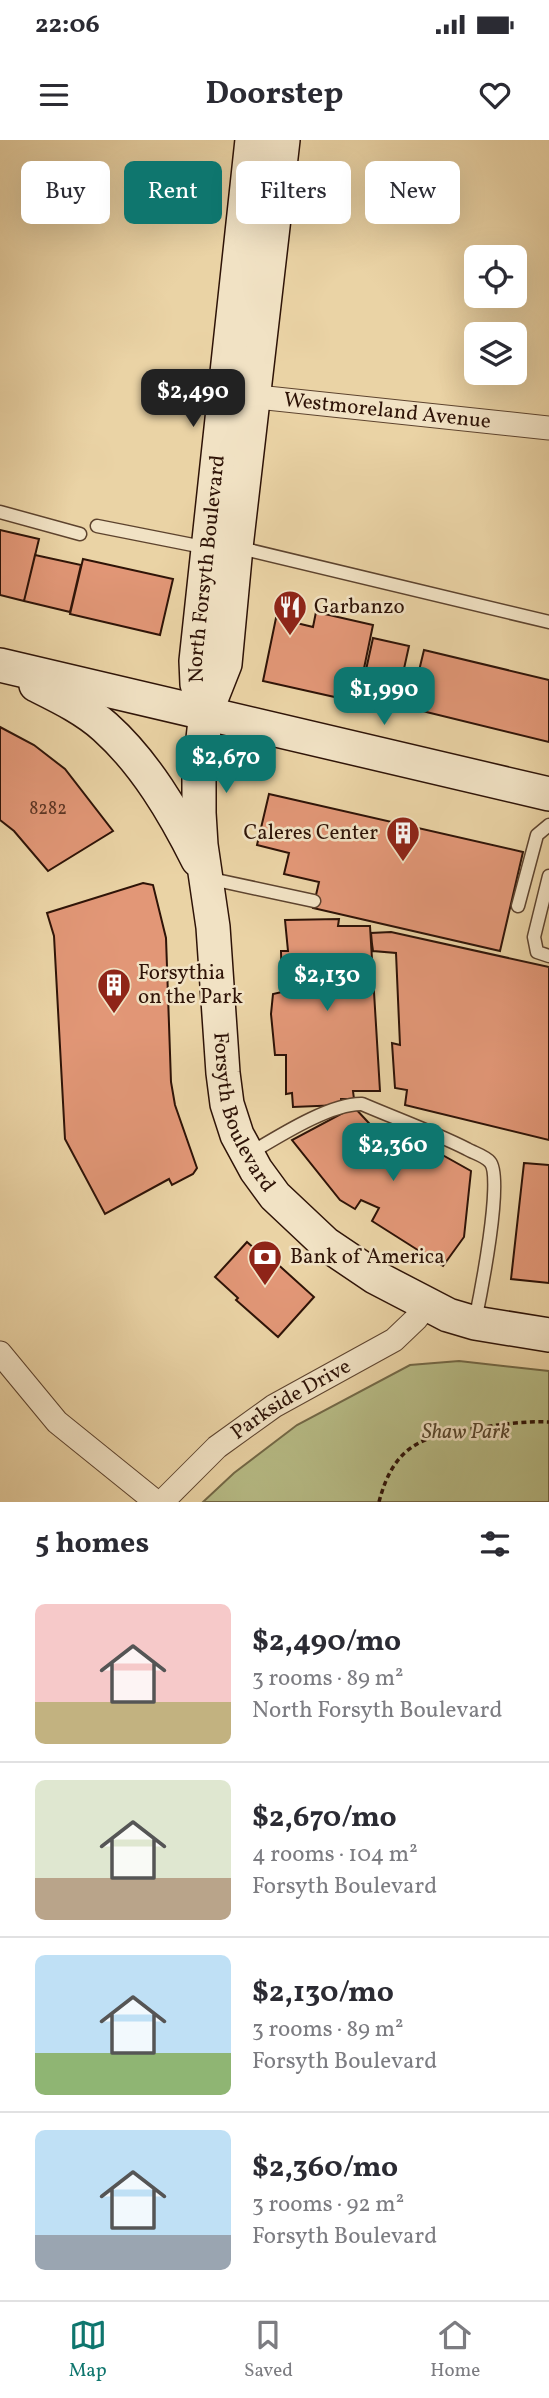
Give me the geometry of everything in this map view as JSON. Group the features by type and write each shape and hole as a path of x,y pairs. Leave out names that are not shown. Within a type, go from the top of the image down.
{"main road":[{"name":"North Forsyth Boulevard","path":"239,395 252,140"},
{"name":"North Forsyth Boulevard","path":"206,712 225,664 217,545 239,395 283,140"},
{"path":"0,665 549,794"},
{"path":"0,665 81,709 105,727 128,750 174,816 207,878"},
{"name":"Forsyth Boulevard","path":"206,712 199,813 226,1094 237,1135 247,1155 275,1196 326,1244 375,1277 427,1305 475,1323 549,1335"}],"street":[{"name":"Westmoreland Avenue","path":"239,395 549,428"},
{"name":"Parkside Drive","path":"162,1502 217,1447 274,1406 394,1340 427,1305"},
{"path":"0,1353 57,1422 156,1502"}],"lane":[{"path":"0,512 80,534"},
{"path":"97,526 217,545 549,622"},
{"path":"518,906 537,835 549,825"},
{"path":"549,876 534,937 537,952 549,956"},
{"path":"207,878 314,901"},
{"path":"247,1155 333,1110 362,1104 447,1139 489,1160 495,1177 491,1228 475,1323"}],"path":[{"path":"379,1502 382,1488 398,1460 420,1441 453,1431 505,1424 549,1422"}],"green space":[{"name":"Shaw Park","path":"459,1361 549,1371 549,1502 203,1502 234,1473 297,1425 410,1365"}],"building":[{"path":"0,530 39,539 24,601 0,595"},
{"path":"35,555 81,565 70,612 24,601"},
{"path":"83,559 173,579 160,635 70,614"},
{"path":"316,612 373,625 357,702 263,681 276,618 313,627"},
{"path":"373,638 409,646 396,705 360,697"},
{"path":"424,650 549,680 549,742 410,708"},
{"path":"0,727 34,745 65,769 113,831 48,871 14,831 0,820"},
{"name":"Caleres Center","path":"269,794 523,852 500,951 313,908 319,882 284,874 289,853 257,845"},
{"name":"Forsythia on the Park","path":"143,883 153,885 166,938 171,1082 175,1105 197,1168 193,1174 172,1185 169,1179 105,1214 65,1139 54,936 47,913"},
{"path":"339,919 338,926 370,926 380,1091 353,1091 354,1099 341,1099 341,1105 293,1107 292,1093 286,1094 286,1055 275,1055 271,1014 273,994 282,992 281,951 288,951 285,920"},
{"path":"391,932 549,967 549,1140 405,1105 407,1090 395,1088 392,1043 400,1045 396,953 373,951 371,933"},
{"path":"354,1107 391,1147 410,1159 421,1143 471,1171 464,1237 443,1266 372,1221 379,1208 361,1200 355,1209 340,1200 292,1140"},
{"path":"524,1163 549,1165 549,1283 511,1279"},
{"name":"Bank of America","path":"247,1242 271,1263 273,1260 314,1297 278,1337 236,1300 238,1298 215,1277"}],"place":[{"name":"Garbanzo","path":"290,637"},
{"name":"Caleres Center","path":"403,863"},
{"name":"Forsythia on the Park","path":"114,1015"},
{"name":"Bank of America","path":"265,1287"}]}
